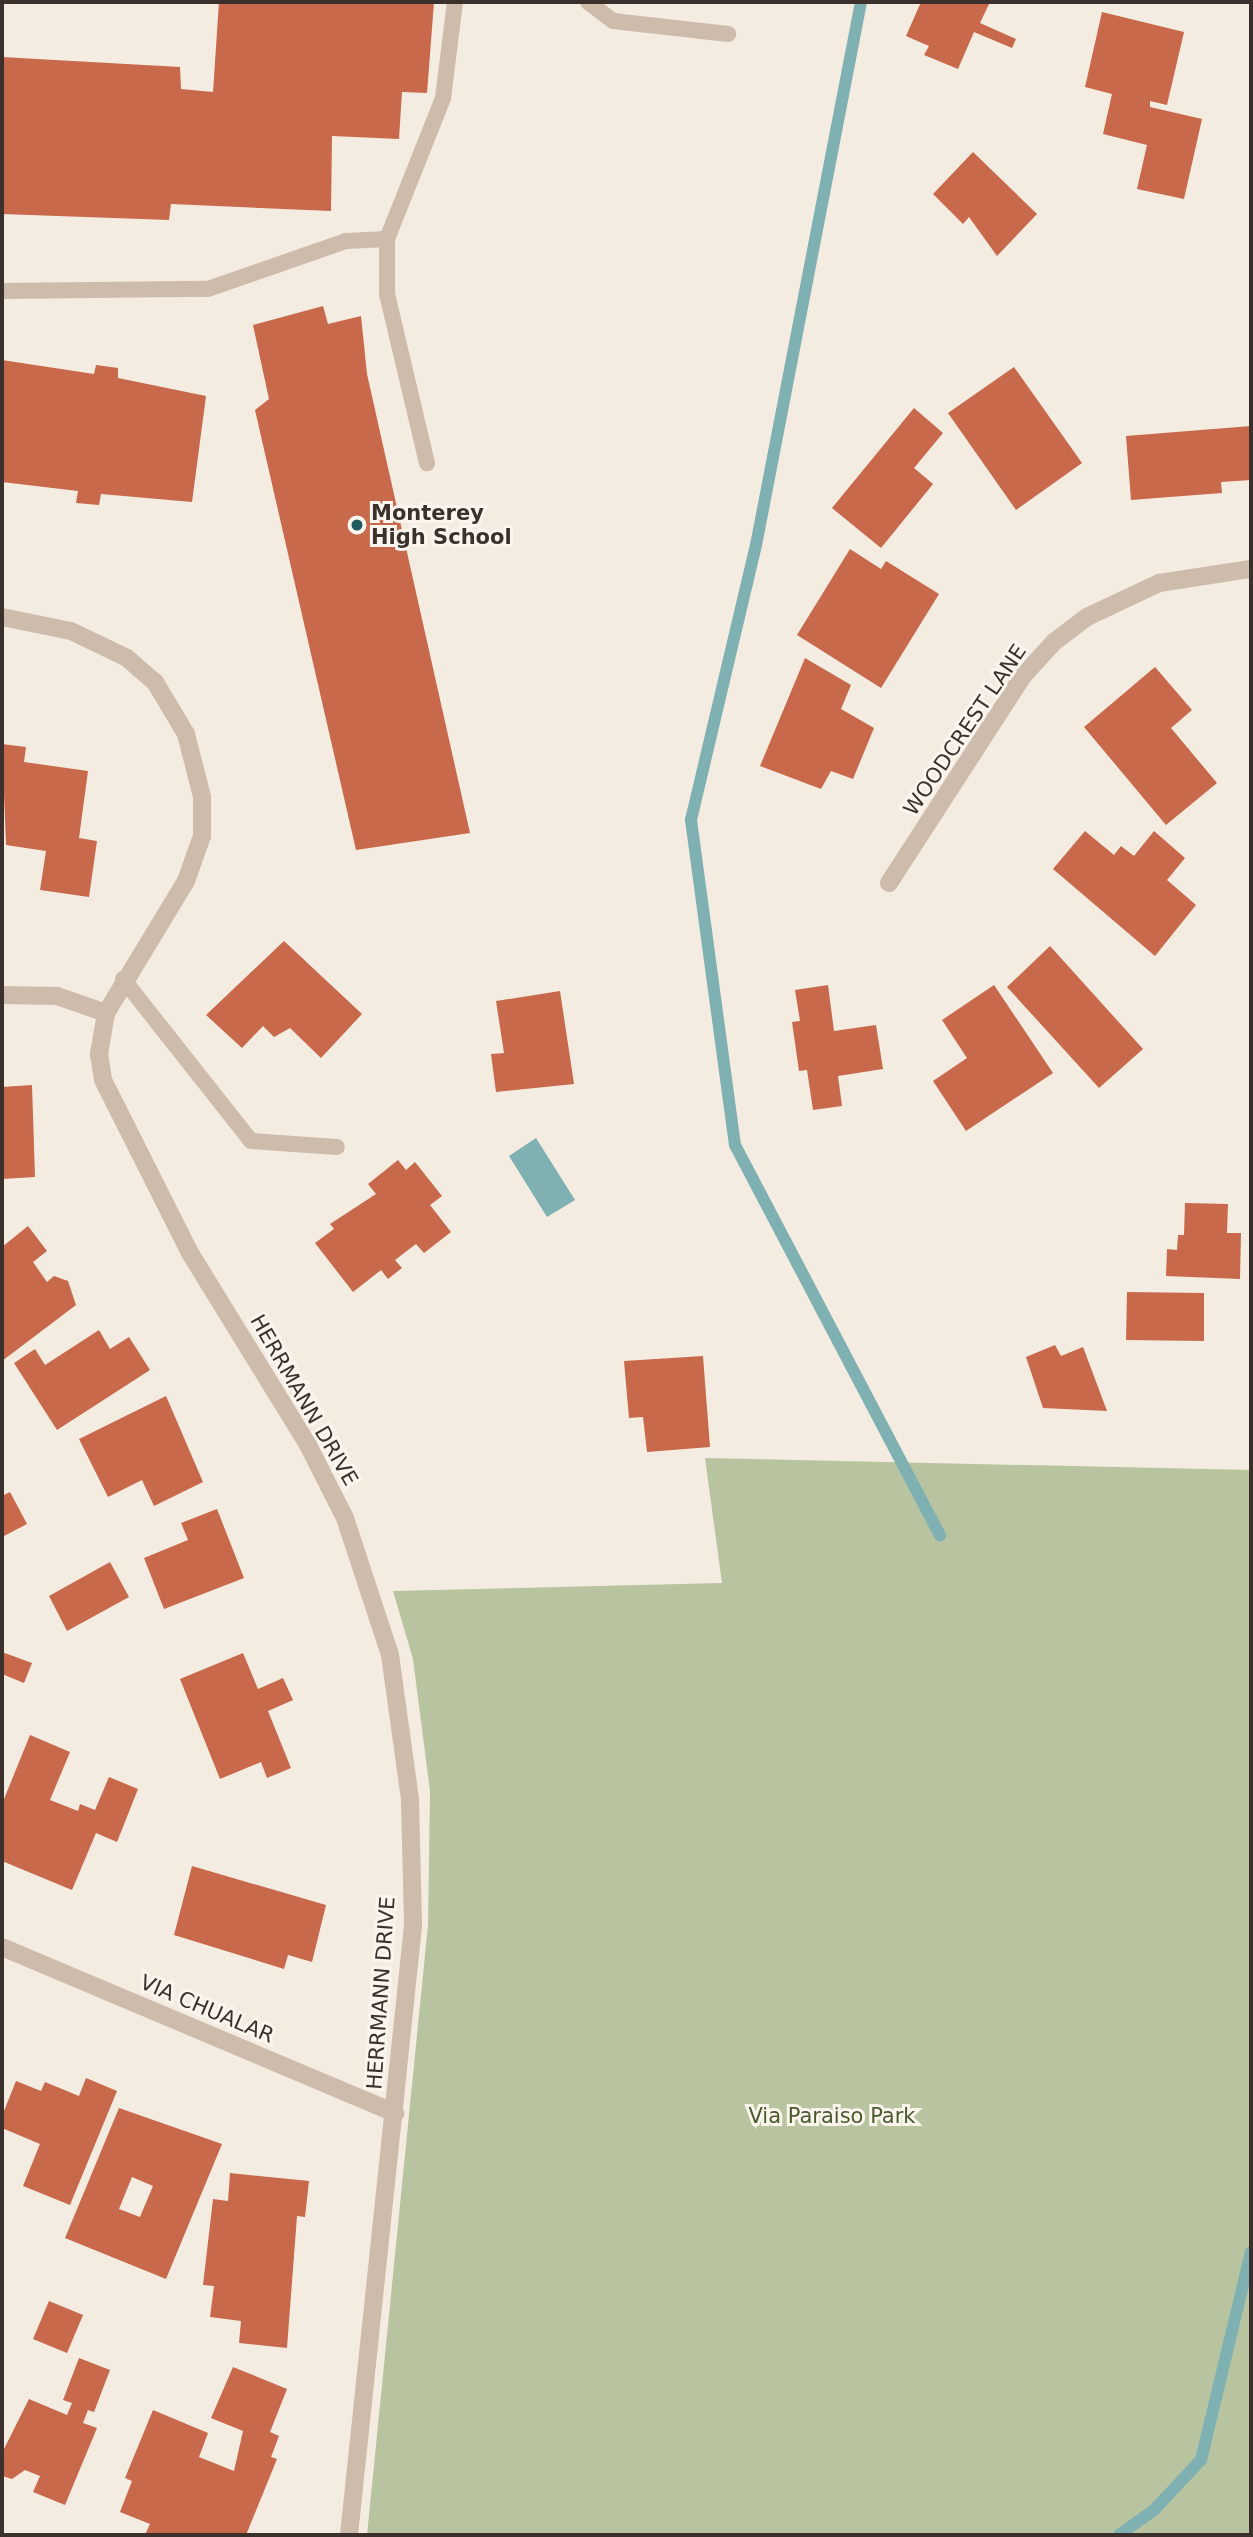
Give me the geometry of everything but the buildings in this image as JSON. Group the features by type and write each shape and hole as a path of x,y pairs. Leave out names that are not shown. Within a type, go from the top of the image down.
{"street":[{"name":"WOODCREST LANE","path":"889,883 1023,676 1054,642 1087,617 1159,583 1251,569"},
{"name":"HERRMANN DRIVE","path":"2,617 71,631 127,658 155,682 186,734 202,797 202,836 186,881 123,979 106,1013 99,1054 115,1111 190,1253 314,1457 345,1518 390,1655 410,1800 412,1926 395,2113 349,2535"},
{"path":"2,995 57,996 106,1013"},
{"name":"VIA CHUALAR","path":"2,1947 395,2113"}],"lane":[{"path":"427,463 387,294 387,239 443,98 455,2"},
{"path":"588,2 613,21 728,34"},
{"path":"2,291 208,289 346,242 387,239"},
{"path":"123,979 251,1140 337,1147"}],"green space":[{"name":"Via Paraiso Park","path":"705,1458 1251,1470 1251,2535 367,2535 428,1925 430,1791 413,1659 393,1591 722,1583"}],"water":[{"path":"536,1138 575,1200 547,1217 509,1156"}],"waterway":[{"path":"861,2 756,545 691,820 735,1145 940,1535"},
{"path":"1119,2535 1154,2510 1201,2460 1251,2252"}],"place":[{"name":"Monterey High School","path":"357,525"}]}
